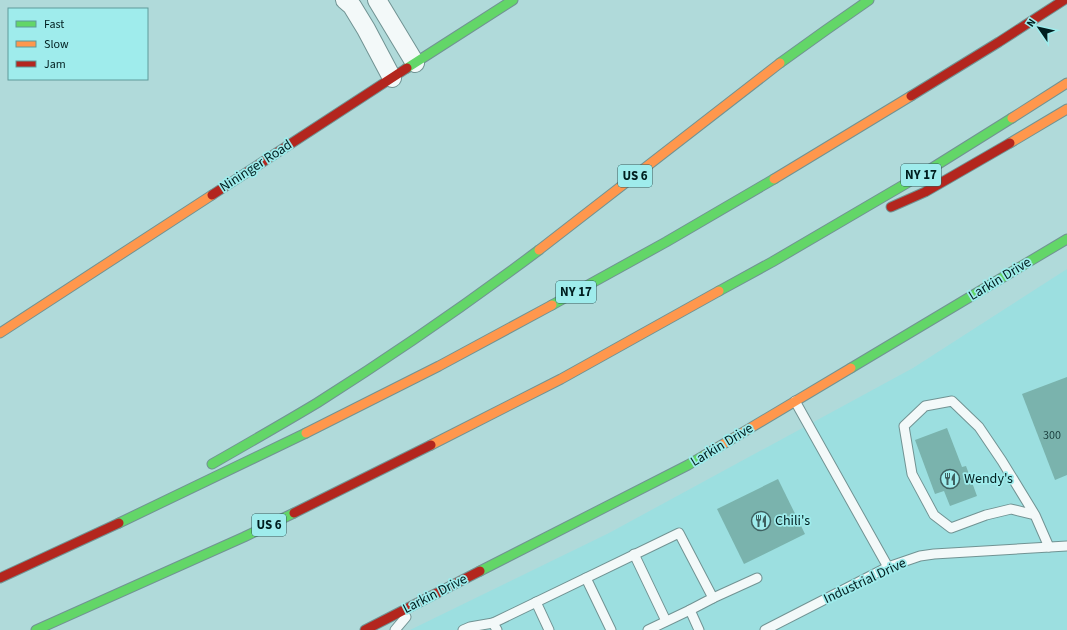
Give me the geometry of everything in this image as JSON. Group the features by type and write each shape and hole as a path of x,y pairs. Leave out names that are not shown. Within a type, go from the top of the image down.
{"main road":[{"name":"Nininger Road","path":"0,333 513,0"},
{"name":"US 6","path":"207,467 330,395 446,318 541,249 768,72 869,0"},
{"name":"NY 17","path":"68,547 254,459 379,397 624,266 921,91 1064,0"},
{"name":"NY 17","path":"772,262 924,174 1067,84"},
{"path":"883,211 925,192 1067,109"},
{"name":"US 6","path":"36,630 244,537 378,472 562,379 772,262 855,224"},
{"name":"Larkin Drive","path":"365,630 688,465 1067,239"},
{"path":"0,578 68,547 172,487"}],"street":[{"path":"345,0 356,12 392,78"},
{"path":"377,0 415,63"}],"lane":[{"path":"795,401 888,567"},
{"path":"1035,515 1011,510 986,515 951,528 934,515 912,474 904,426 925,406 952,401 979,427 1002,461 1035,515 1049,548"},
{"path":"462,630 470,627 495,626 536,602 678,532 714,598"},
{"name":"Industrial Drive","path":"765,630 888,567 920,556 1067,546"},
{"path":"634,554 666,621"},
{"path":"586,578 611,630"},
{"path":"648,630 757,578"},
{"path":"536,602 549,630"},
{"path":"396,630 416,604"},
{"path":"690,610 699,630"}],"shaded area":[{"path":"1067,269 1067,630 410,630 609,533 913,368"}],"building":[{"path":"1067,377 1067,475 1055,480 1022,394"},
{"name":"Wendy's","path":"947,428 962,467 966,466 977,496 950,506 944,491 935,494 915,440"},
{"name":"Chili's","path":"778,479 805,534 744,564 717,509"}],"traffic: fast":[{"path":"407,68 513,0"},
{"path":"780,63 869,0"},
{"path":"719,291 772,262 924,173 1012,118"},
{"path":"552,305 666,242 774,179"},
{"path":"851,368 1067,239"},
{"path":"212,464 317,403 402,348 539,250"},
{"path":"119,523 306,433"},
{"path":"480,571 705,455"},
{"path":"36,630 244,537 294,513"}],"traffic: slow":[{"path":"539,250 780,63"},
{"path":"1012,118 1067,83"},
{"path":"774,179 911,96"},
{"path":"1010,143 1067,109"},
{"path":"0,333 212,195"},
{"path":"431,445 561,379 719,291"},
{"path":"306,433 439,366 552,305"},
{"path":"705,455 851,368"}],"traffic: jam":[{"path":"911,96 1064,0"},
{"path":"212,195 407,68"},
{"path":"891,207 925,192 1010,143"},
{"path":"294,513 431,445"},
{"path":"0,578 119,523"},
{"path":"365,630 480,571"}],"place":[{"name":"Wendy's","path":"950,479"},
{"name":"Chili's","path":"761,521"}]}
